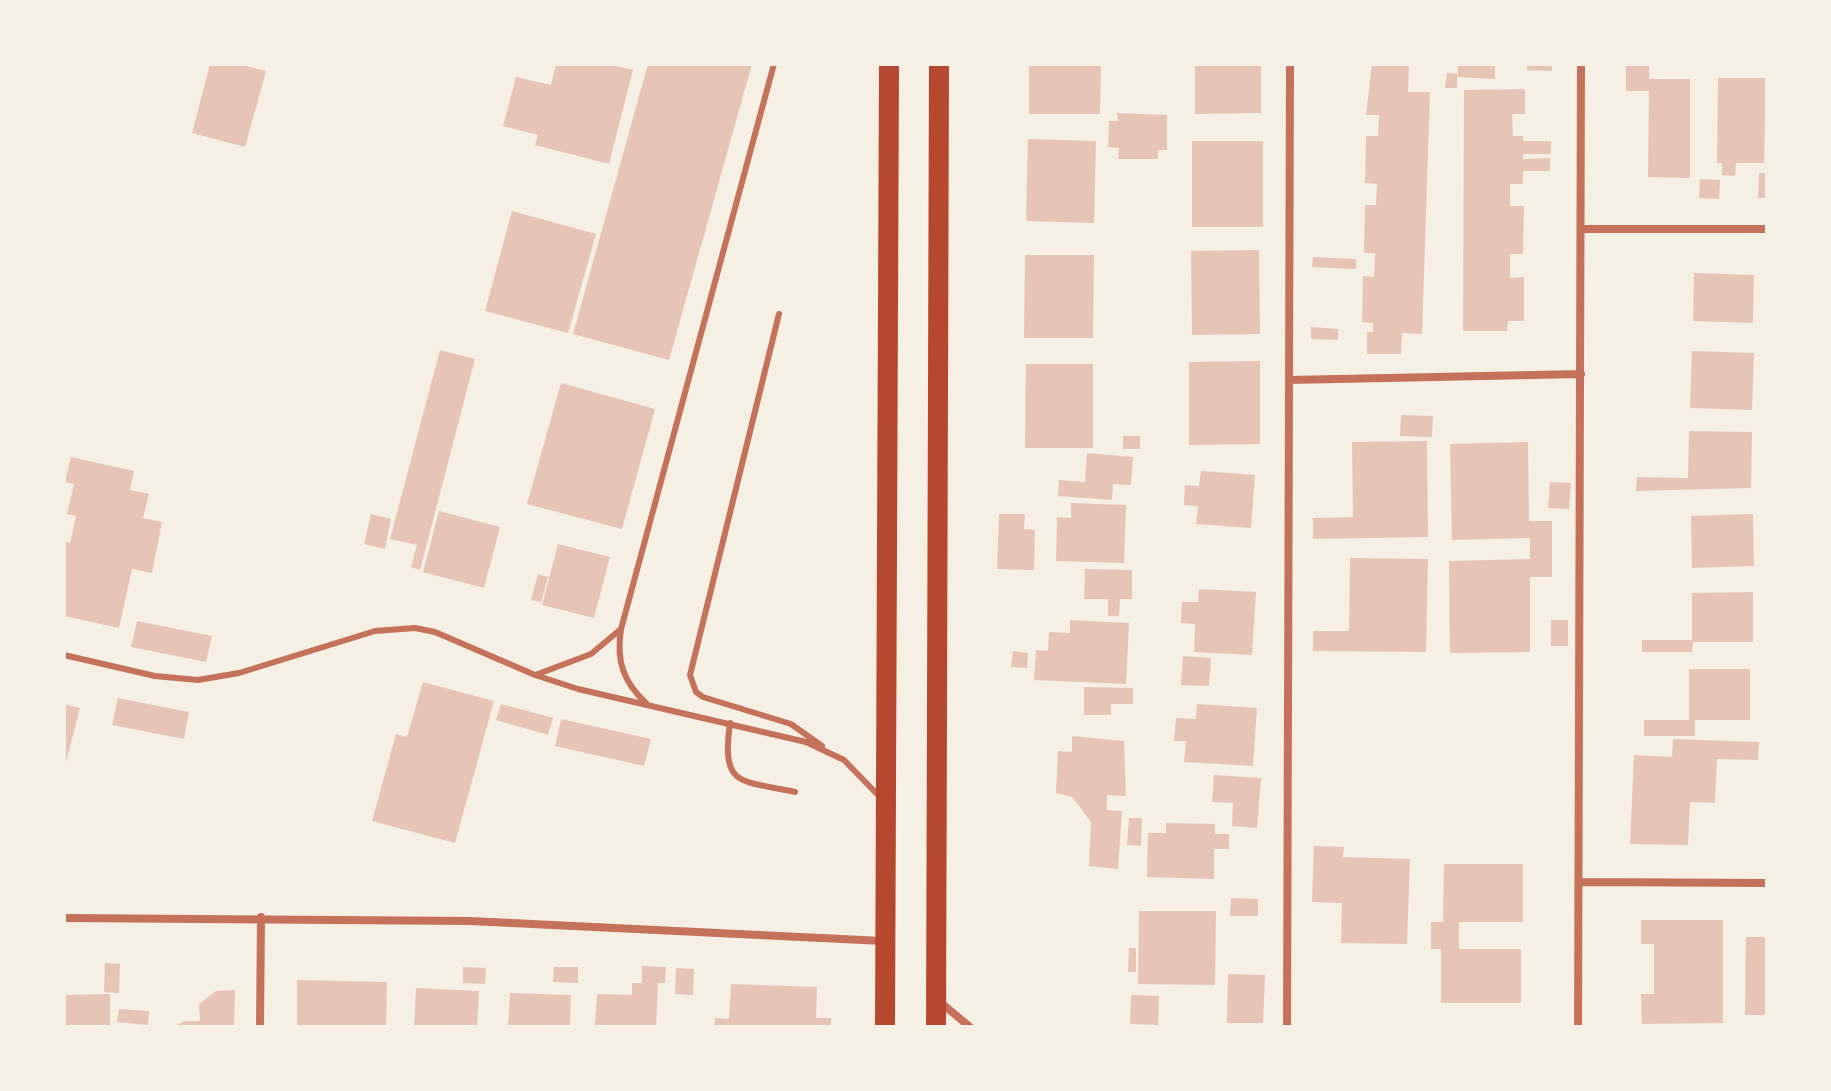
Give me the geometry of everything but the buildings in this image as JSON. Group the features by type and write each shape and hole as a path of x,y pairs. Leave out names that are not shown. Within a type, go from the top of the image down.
{"main road":[{"path":"885,1027 889,64"},
{"path":"936,1027 939,64"}],"street":[{"path":"1287,1027 1290,64"},
{"path":"1578,1027 1581,64"},
{"path":"1582,229 1767,229"},
{"path":"1289,380 1581,374"},
{"path":"1579,882 1767,883"},
{"path":"260,1027 261,917"},
{"path":"64,918 261,917 677,929 886,941"},
{"path":"936,998 970,1027"}],"lane":[{"path":"647,704 632,690 621,671 618,650 621,629 774,64"},
{"path":"779,314 690,675 696,692 703,697 791,724 860,773 886,806"},
{"path":"64,655 155,676 198,680 239,673 375,631 415,628 454,638 535,675 825,750"},
{"path":"535,675 591,654 621,629"},
{"path":"730,723 726,761 733,774 747,781 795,792"}]}
